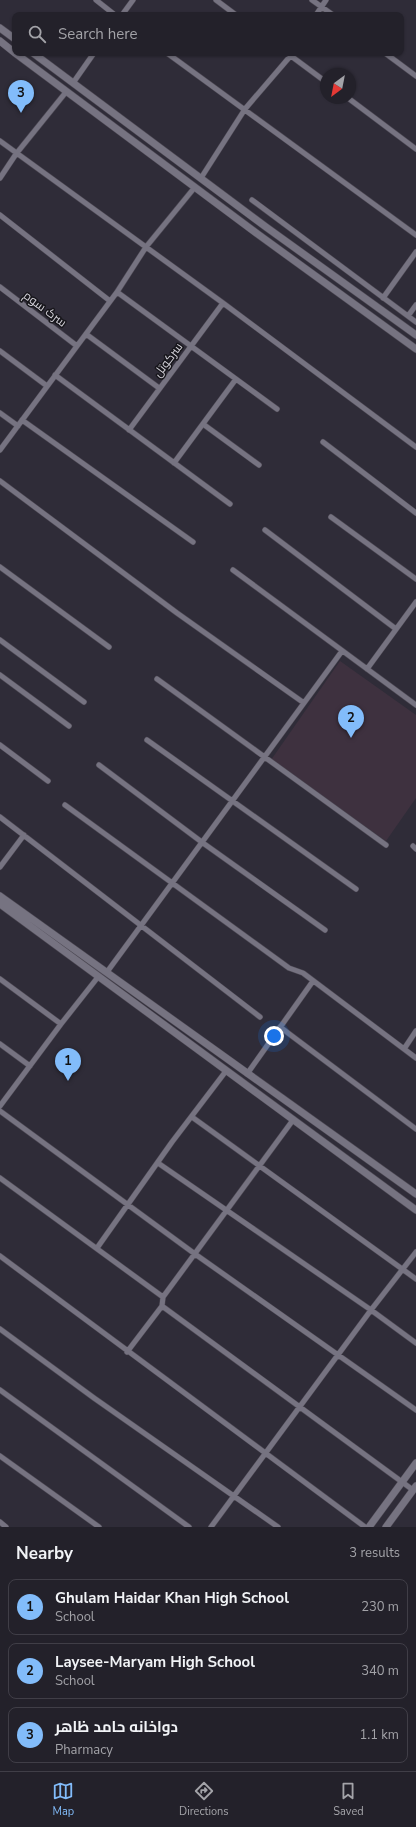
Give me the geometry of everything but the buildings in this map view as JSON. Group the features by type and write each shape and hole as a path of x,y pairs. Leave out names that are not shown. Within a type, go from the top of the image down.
{"main road":[{"path":"0,28 12,37"},
{"path":"0,41 12,51"},
{"path":"19,56 259,235 416,349"},
{"path":"37,56 266,227 416,335"},
{"path":"237,218 242,215 243,209"},
{"path":"259,235 261,230 266,227"},
{"path":"0,896 416,1194"},
{"path":"0,904 416,1210"},
{"path":"149,1014 154,1007"},
{"path":"369,1527 416,1463"},
{"path":"388,1526 414,1488"}],"street":[{"path":"96,0 111,12"},
{"path":"124,12 133,0"},
{"path":"216,0 232,12"},
{"path":"312,0 329,12"},
{"path":"318,12 326,0"},
{"path":"73,83 92,56"},
{"path":"171,56 416,235"},
{"path":"201,178 245,109 289,56"},
{"path":"294,56 320,77"},
{"path":"389,56 416,76"},
{"path":"0,178 16,154 66,92"},
{"path":"356,104 416,149"},
{"path":"0,141 223,303 416,447"},
{"path":"0,450 117,292 146,247 195,187"},
{"path":"252,200 416,322"},
{"path":"0,215 110,301"},
{"path":"383,298 416,252"},
{"name":"سرک سوم","path":"0,287 77,346"},
{"path":"117,292 277,409"},
{"name":"سرکوتل","path":"129,430 223,303"},
{"path":"408,316 416,305"},
{"path":"86,334 159,388"},
{"path":"0,351 47,386"},
{"path":"55,376 230,504"},
{"path":"174,463 236,379"},
{"path":"0,413 18,426"},
{"path":"22,420 193,542"},
{"path":"203,424 259,465"},
{"path":"323,442 416,513"},
{"path":"0,481 176,613 304,703"},
{"path":"331,517 416,579"},
{"path":"265,530 396,629"},
{"path":"0,567 109,647"},
{"path":"233,570 416,705"},
{"path":"367,668 416,602"},
{"path":"0,640 84,702"},
{"path":"107,972 203,843 342,651"},
{"path":"0,676 69,726"},
{"path":"156,679 386,845"},
{"path":"147,740 356,889"},
{"path":"0,745 48,781"},
{"path":"99,765 203,843 325,930"},
{"path":"66,806 289,968 303,973 416,1058"},
{"path":"0,817 260,1017"},
{"path":"0,867 24,835"},
{"path":"0,1106 98,977"},
{"path":"0,980 61,1024"},
{"path":"247,1074 313,981"},
{"path":"280,1027 416,1129"},
{"path":"404,1049 416,1031"},
{"path":"0,1044 30,1066"},
{"path":"97,1248 226,1071"},
{"path":"0,1111 195,1254 416,1410"},
{"path":"192,1117 416,1279"},
{"path":"127,1352 162,1306 163,1297 293,1120"},
{"path":"158,1163 371,1310 416,1343"},
{"path":"0,1178 163,1297"},
{"path":"211,1527 338,1354 416,1252"},
{"path":"0,1256 127,1352 266,1452 365,1527"},
{"path":"162,1306 402,1482 414,1488"},
{"path":"0,1328 94,1398 278,1527"},
{"path":"0,1390 189,1527"},
{"path":"0,1456 99,1527"}],"shaded area":[{"path":"340,661 416,715 416,798 386,841 271,760"}],"place":[{"name":"دواخانه حامد ظاهر","path":"21,113"},
{"name":"Laysee-Maryam High School","path":"351,738"},
{"name":"Ghulam Haidar Khan High School","path":"68,1081"}]}
